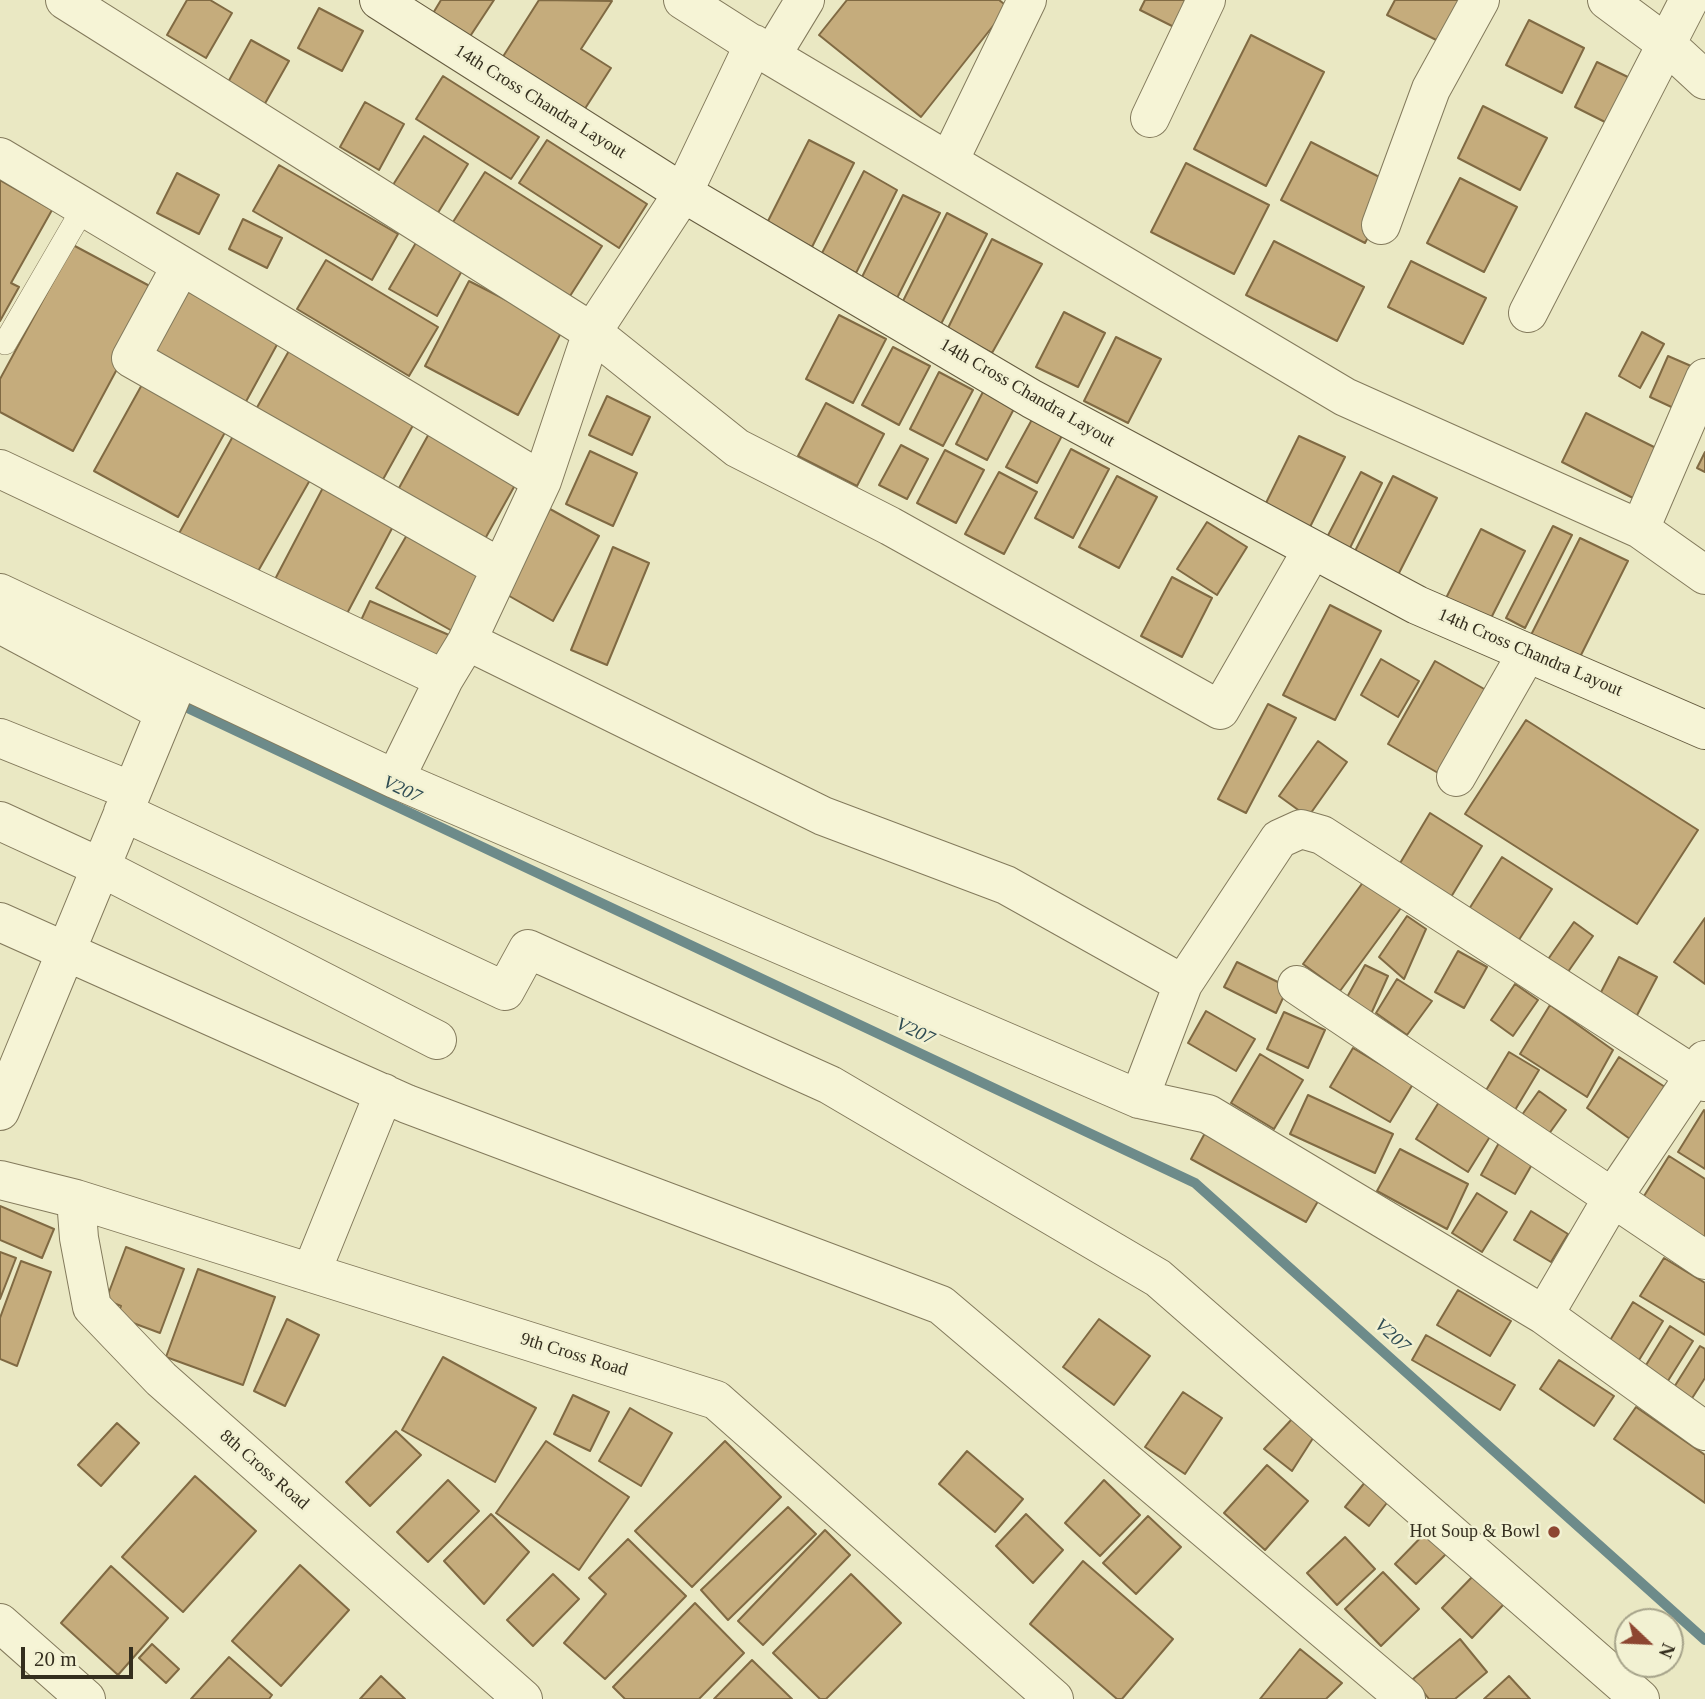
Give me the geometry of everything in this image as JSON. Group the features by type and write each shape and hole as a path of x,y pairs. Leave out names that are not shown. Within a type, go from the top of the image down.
{"street":[{"path":"65,0 592,332 737,448 890,526 1220,710 1311,550"},
{"name":"14th Cross Chandra Layout","path":"379,0 682,192 1032,399 1311,550 1417,604 1704,726"},
{"path":"683,0 762,50 1345,397 1640,529 1705,575"},
{"path":"394,779 444,679 467,641 499,567 542,481 592,332 682,192 762,50 805,0"},
{"path":"949,161 1027,0"},
{"path":"1150,118 1206,0"},
{"path":"1381,225 1431,89 1480,0"},
{"path":"1607,0 1665,44 1705,80"},
{"path":"1528,313 1689,0"},
{"path":"0,157 542,481"},
{"path":"181,266 131,358 499,567"},
{"path":"1640,529 1705,378"},
{"path":"0,469 444,679"},
{"path":"0,593 172,695"},
{"path":"0,624 172,695 394,779 1139,1099 1208,1114 1544,1315 1705,1431"},
{"path":"467,641 823,816 1006,884 1183,984"},
{"path":"1455,777 1527,653"},
{"path":"0,1111 172,695"},
{"path":"0,738 505,991 528,949 841,1092 1158,1278 1640,1699"},
{"path":"0,821 100,867 437,1040"},
{"path":"1139,1099 1183,984 1279,839 1301,829 1322,835 1702,1072 1613,1197 1544,1315"},
{"path":"0,922 383,1093 941,1305 1406,1699"},
{"path":"1297,985 1705,1260"},
{"path":"311,1273 383,1093"},
{"name":"9th Cross Road","path":"0,1180 76,1199 716,1400 1054,1699"},
{"name":"8th Cross Road","path":"76,1199 92,1307 161,1379 523,1699"},
{"path":"0,1623 86,1699"}],"lane":[{"path":"5,343 84,207"}],"building":[{"path":"187,0 210,0 232,13 206,58 167,35"},
{"path":"441,0 494,0 465,44 429,20"},
{"path":"539,0 612,1 581,49 611,68 579,118 497,66"},
{"path":"847,0 999,0 1008,7 921,117 819,35"},
{"path":"1145,0 1198,0 1182,31 1140,10"},
{"path":"1395,0 1476,0 1452,48 1387,15"},
{"path":"319,8 363,31 342,71 298,48"},
{"path":"1529,20 1584,48 1562,93 1506,65"},
{"path":"1251,35 1324,72 1266,186 1194,149"},
{"path":"251,40 289,61 263,107 226,86"},
{"path":"1597,62 1634,80 1611,125 1575,107"},
{"path":"443,76 539,137 511,179 416,119"},
{"path":"365,102 404,124 379,170 340,147"},
{"path":"1483,106 1547,138 1520,190 1458,158"},
{"path":"424,136 468,164 436,216 391,188"},
{"path":"547,140 647,204 619,248 519,183"},
{"path":"809,140 854,163 812,247 766,225"},
{"path":"1311,142 1395,185 1365,243 1281,200"},
{"path":"1186,163 1269,205 1234,274 1151,232"},
{"path":"279,165 398,234 372,280 253,211"},
{"path":"864,171 897,190 856,273 821,255"},
{"path":"485,172 602,246 570,296 453,222"},
{"path":"177,173 219,195 199,234 157,213"},
{"path":"1460,178 1517,207 1484,272 1427,243"},
{"path":"0,180 52,210 11,283 19,287 0,321"},
{"path":"903,195 940,213 894,304 858,285"},
{"path":"947,213 987,234 941,324 902,303"},
{"path":"243,219 282,238 267,268 229,249"},
{"path":"992,239 1042,264 992,353 947,330"},
{"path":"417,241 464,267 437,316 389,289"},
{"path":"1274,241 1364,287 1337,341 1246,295"},
{"path":"73,245 159,291 73,451 0,412 0,379"},
{"path":"326,260 438,327 409,376 297,309"},
{"path":"1411,261 1486,298 1463,344 1388,307"},
{"path":"469,281 563,329 518,415 425,366"},
{"path":"180,287 279,341 243,407 144,354"},
{"path":"1064,312 1105,333 1078,387 1036,367"},
{"path":"839,315 886,339 853,403 806,379"},
{"path":"1642,332 1664,344 1640,388 1619,376"},
{"path":"1116,337 1161,359 1128,423 1084,401"},
{"path":"893,347 930,366 899,425 862,405"},
{"path":"290,349 416,420 381,483 255,411"},
{"path":"1668,356 1698,369 1680,411 1650,397"},
{"path":"939,372 973,390 943,446 910,429"},
{"path":"144,381 228,427 178,517 94,471"},
{"path":"985,388 1016,405 987,460 956,444"},
{"path":"607,396 650,417 632,455 589,435"},
{"path":"826,403 884,434 857,486 798,456"},
{"path":"1586,413 1658,449 1633,498 1562,462"},
{"path":"1035,414 1065,430 1037,483 1006,467"},
{"path":"237,429 314,473 253,580 177,537"},
{"path":"431,430 519,478 481,546 394,497"},
{"path":"1299,436 1345,457 1309,529 1263,509"},
{"path":"901,445 928,459 907,499 879,485"},
{"path":"1071,449 1109,469 1073,538 1035,518"},
{"path":"945,450 984,470 956,523 917,503"},
{"path":"590,451 637,473 613,526 566,504"},
{"path":"1705,452 1705,472 1697,468"},
{"path":"999,472 1037,492 1004,554 965,534"},
{"path":"1361,472 1382,483 1346,556 1323,545"},
{"path":"1117,476 1157,497 1119,568 1079,547"},
{"path":"1393,476 1437,498 1397,577 1353,555"},
{"path":"327,480 398,517 342,623 272,585"},
{"path":"550,509 599,536 553,621 504,593"},
{"path":"1207,522 1247,547 1217,595 1177,569"},
{"path":"1553,526 1572,535 1525,628 1506,618"},
{"path":"411,528 488,572 454,632 376,588"},
{"path":"1481,529 1525,551 1486,628 1442,606"},
{"path":"1580,538 1628,561 1579,659 1531,635"},
{"path":"613,547 649,563 607,665 571,650"},
{"path":"1172,577 1212,598 1182,657 1141,636"},
{"path":"370,601 449,635 436,663 357,629"},
{"path":"1330,605 1381,631 1335,720 1283,695"},
{"path":"1381,659 1419,681 1398,717 1361,695"},
{"path":"1435,661 1493,694 1445,777 1388,744"},
{"path":"1268,704 1296,718 1246,813 1218,799"},
{"path":"1526,720 1698,830 1637,924 1465,814"},
{"path":"1318,741 1347,762 1308,817 1279,796"},
{"path":"1430,813 1482,846 1448,902 1396,870"},
{"path":"1502,857 1552,889 1513,949 1464,917"},
{"path":"1364,881 1401,908 1340,991 1303,964"},
{"path":"1407,916 1426,929 1404,979 1379,957"},
{"path":"1705,918 1705,984 1674,962"},
{"path":"1574,922 1593,936 1563,979 1544,965"},
{"path":"1458,951 1487,967 1464,1008 1435,992"},
{"path":"1619,957 1657,977 1635,1019 1597,1000"},
{"path":"1237,962 1288,987 1276,1013 1224,987"},
{"path":"1365,965 1388,976 1371,1014 1346,999"},
{"path":"1397,979 1432,1001 1407,1035 1376,1013"},
{"path":"1515,984 1538,1000 1513,1036 1491,1020"},
{"path":"1550,1005 1613,1050 1587,1097 1520,1054"},
{"path":"1206,1011 1255,1039 1236,1071 1188,1043"},
{"path":"1284,1012 1325,1030 1308,1068 1267,1049"},
{"path":"1353,1048 1413,1084 1390,1122 1330,1087"},
{"path":"1509,1052 1539,1070 1512,1115 1482,1097"},
{"path":"1260,1054 1303,1080 1274,1129 1231,1103"},
{"path":"1619,1057 1665,1087 1630,1139 1587,1108"},
{"path":"1539,1091 1566,1110 1546,1138 1519,1119"},
{"path":"1308,1095 1393,1134 1375,1173 1290,1134"},
{"path":"1439,1102 1491,1135 1468,1172 1416,1139"},
{"path":"1705,1111 1705,1169 1678,1152"},
{"path":"1205,1133 1321,1196 1306,1222 1191,1159"},
{"path":"1500,1141 1534,1161 1515,1194 1481,1175"},
{"path":"1400,1149 1468,1184 1447,1229 1377,1191"},
{"path":"1669,1156 1705,1179 1705,1244 1639,1204"},
{"path":"1477,1193 1507,1212 1482,1252 1452,1233"},
{"path":"0,1206 54,1229 42,1258 0,1240"},
{"path":"1531,1211 1568,1234 1551,1262 1514,1240"},
{"path":"126,1247 184,1269 160,1333 117,1317 121,1306 106,1300"},
{"path":"0,1252 16,1258 0,1299"},
{"path":"1664,1258 1705,1283 1705,1335 1640,1296"},
{"path":"21,1261 51,1272 17,1366 0,1359 0,1318"},
{"path":"198,1269 275,1297 243,1385 166,1357"},
{"path":"1458,1290 1511,1321 1490,1356 1437,1325"},
{"path":"1633,1302 1663,1321 1636,1365 1606,1347"},
{"path":"287,1319 319,1335 285,1406 254,1391"},
{"path":"1099,1319 1150,1356 1114,1405 1063,1367"},
{"path":"1670,1326 1693,1341 1666,1384 1643,1370"},
{"path":"1426,1335 1515,1385 1500,1410 1412,1360"},
{"path":"1700,1346 1705,1349 1705,1378 1689,1403 1671,1392"},
{"path":"443,1357 536,1408 495,1482 402,1430"},
{"path":"1559,1360 1614,1396 1594,1426 1540,1389"},
{"path":"1183,1392 1222,1418 1185,1474 1145,1447"},
{"path":"573,1395 609,1412 590,1451 554,1434"},
{"path":"1636,1407 1705,1455 1705,1503 1614,1439"},
{"path":"630,1408 672,1433 641,1486 599,1461"},
{"path":"1292,1419 1315,1435 1292,1471 1264,1449"},
{"path":"117,1423 139,1443 101,1486 78,1465"},
{"path":"396,1431 421,1455 370,1506 346,1482"},
{"path":"546,1441 629,1497 579,1570 496,1513"},
{"path":"725,1441 781,1497 692,1587 635,1531"},
{"path":"967,1451 1023,1499 995,1532 939,1484"},
{"path":"1267,1465 1308,1501 1265,1550 1224,1513"},
{"path":"195,1476 256,1531 183,1612 122,1557"},
{"path":"1370,1476 1393,1495 1369,1526 1345,1507"},
{"path":"448,1480 479,1511 428,1562 397,1532"},
{"path":"1104,1480 1140,1515 1100,1556 1065,1523"},
{"path":"788,1507 816,1534 728,1620 701,1590"},
{"path":"491,1514 529,1552 484,1604 444,1561"},
{"path":"1026,1514 1063,1550 1033,1583 996,1546"},
{"path":"1148,1516 1181,1547 1136,1594 1103,1563"},
{"path":"825,1530 850,1555 763,1645 738,1621"},
{"path":"1428,1530 1449,1551 1416,1584 1395,1564"},
{"path":"1345,1537 1375,1569 1337,1605 1307,1573"},
{"path":"628,1539 686,1596 605,1679 564,1643 606,1594 589,1578"},
{"path":"1083,1561 1173,1639 1122,1699 1117,1699 1030,1624"},
{"path":"300,1565 349,1610 281,1686 232,1641"},
{"path":"111,1566 168,1618 118,1675 61,1623"},
{"path":"1383,1572 1419,1609 1381,1646 1345,1609"},
{"path":"553,1574 579,1599 533,1646 507,1620"},
{"path":"851,1574 901,1623 826,1699 820,1699 773,1653"},
{"path":"1474,1575 1504,1604 1472,1638 1442,1608"},
{"path":"695,1603 744,1653 699,1699 625,1699 613,1687"},
{"path":"1460,1639 1487,1672 1455,1699 1429,1699 1413,1679"},
{"path":"152,1644 179,1669 166,1683 139,1658"},
{"path":"1300,1649 1342,1683 1326,1699 1260,1699"},
{"path":"229,1657 272,1695 269,1699 191,1699"},
{"path":"752,1660 792,1699 714,1699"},
{"path":"381,1676 405,1699 360,1699"},
{"path":"1509,1676 1530,1699 1484,1699"}],"waterway":[{"name":"V207","path":"177,703 1195,1183 1705,1640"}],"place":[{"name":"Hot Soup & Bowl","path":"1554,1532"}]}
